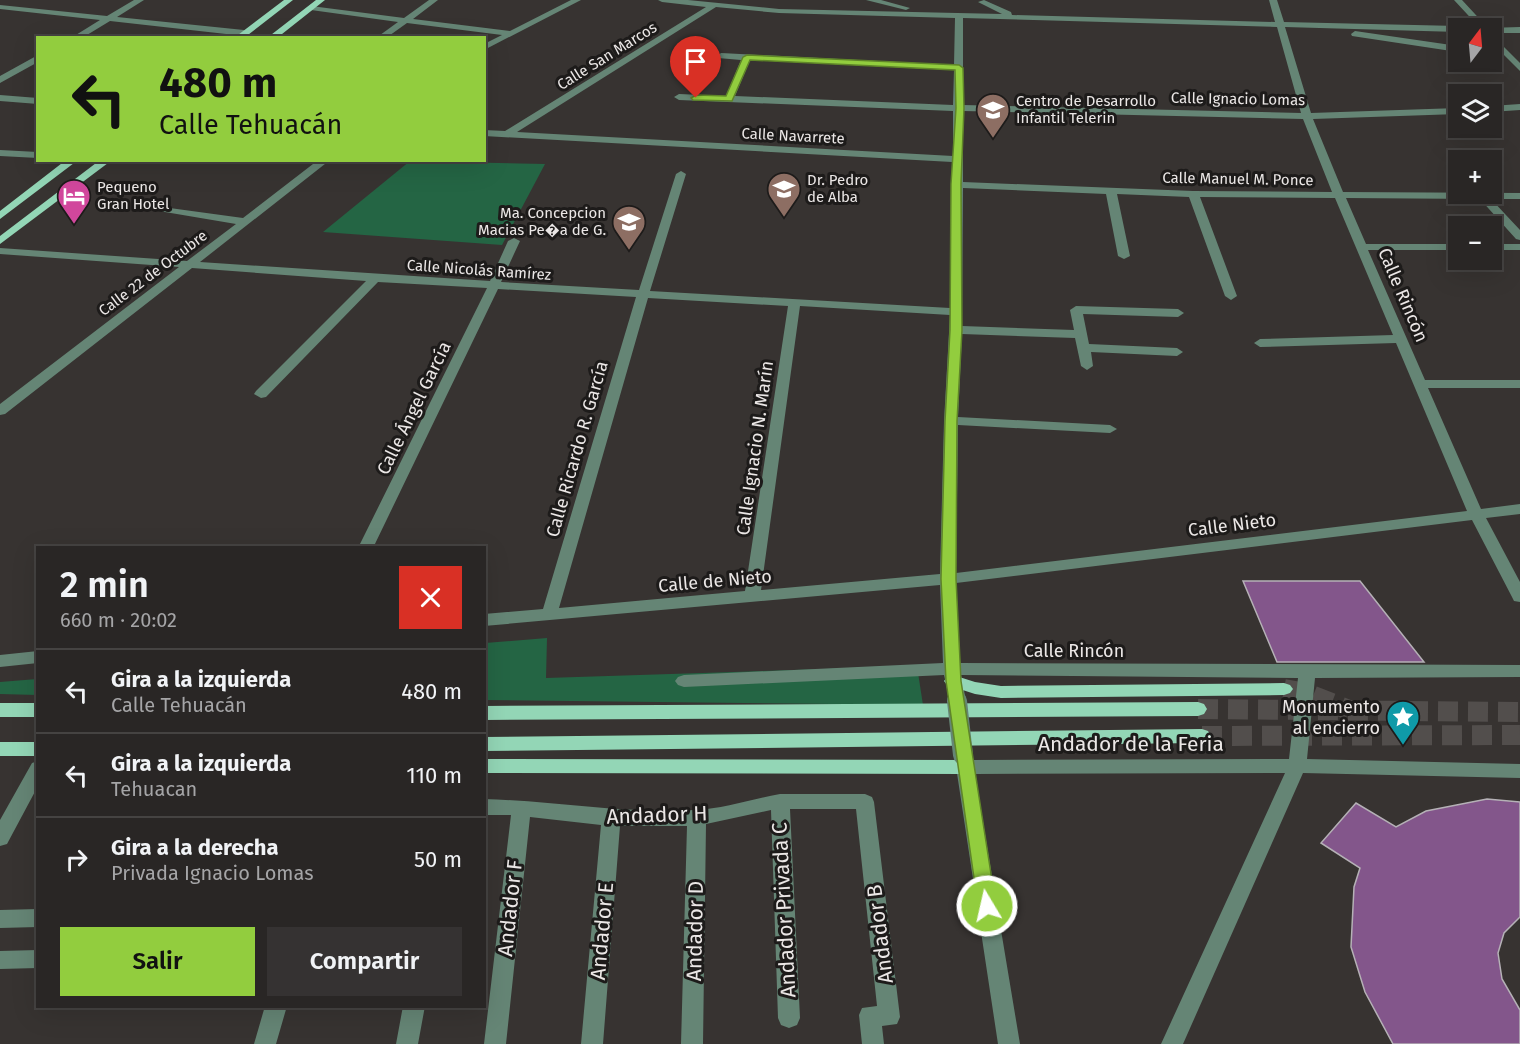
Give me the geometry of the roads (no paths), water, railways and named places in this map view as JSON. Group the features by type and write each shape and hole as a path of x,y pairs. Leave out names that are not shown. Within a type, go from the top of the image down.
{"main road":[{"path":"241,35 289,0"},
{"path":"274,36 321,0"},
{"path":"0,216 70,162"},
{"path":"0,241 104,162"},
{"path":"953,675 975,688 1001,692 1284,689"},
{"path":"486,713 1198,709"},
{"path":"0,710 36,710"},
{"path":"486,744 1202,736"},
{"path":"0,748 36,749"},
{"path":"486,766 964,761"}],"street":[{"path":"78,36 140,0"},
{"path":"383,36 434,0"},
{"path":"486,47 577,0"},
{"path":"662,0 779,11 908,12 1448,29"},
{"name":"Calle San Marcos","path":"507,135 722,0"},
{"path":"870,0 908,12"},
{"name":"Calle Rincón","path":"1273,0 1308,116 1338,195 1476,514 1520,597"},
{"path":"1458,0 1475,18"},
{"path":"959,15 984,1 1013,17"},
{"path":"0,7 241,35"},
{"path":"311,8 511,34"},
{"path":"959,15 960,108 956,159 956,330 951,421 948,579 953,675 964,761 1009,1044"},
{"path":"1280,24 1448,48"},
{"path":"1387,27 1383,33 1394,40"},
{"path":"1502,30 1520,30"},
{"path":"1502,49 1520,68"},
{"path":"1502,55 1520,57"},
{"path":"721,56 959,68"},
{"path":"729,99 747,57"},
{"path":"0,80 36,59"},
{"name":"Calle Ignacio Lomas","path":"679,97 960,108 1308,116 1448,111"},
{"path":"0,98 36,101"},
{"path":"1502,108 1520,107"},
{"name":"Calle Navarrete","path":"486,133 956,159"},
{"path":"0,153 36,155"},
{"name":"Calle 22 de Octubre","path":"0,411 324,162"},
{"name":"Calle Ricardo R. García","path":"549,615 681,174"},
{"name":"Calle Manuel M. Ponce","path":"956,184 1193,194 1448,195"},
{"path":"1111,192 1124,256"},
{"path":"1193,194 1231,296"},
{"name":"Calle Manuel M. Ponce","path":"1502,196 1520,196"},
{"path":"1490,204 1520,237"},
{"path":"159,208 247,222"},
{"name":"Calle Ángel García","path":"366,546 514,241"},
{"path":"1502,247 1520,246"},
{"path":"1362,247 1448,247"},
{"name":"Calle Nicolás Ramírez","path":"0,250 188,266 956,312"},
{"path":"261,394 375,278"},
{"name":"Calle Ignacio N. Marín","path":"752,598 794,304"},
{"path":"1087,366 1076,312 1079,309 1178,313"},
{"path":"956,330 1080,334"},
{"path":"1260,343 1401,339"},
{"path":"1084,348 1178,351"},
{"path":"1420,384 1520,384"},
{"path":"951,421 1110,429"},
{"name":"Calle Nieto","path":"948,579 1520,509"},
{"name":"Calle de Nieto","path":"486,620 948,579"},
{"path":"0,661 36,657"},
{"name":"Calle Rincón","path":"684,681 953,675 1520,671"},
{"path":"1172,1044 1297,766 1307,672"},
{"name":"Andador de la Feria","path":"964,761 1520,771"},
{"path":"0,838 36,772"},
{"name":"Andador H","path":"486,807 521,808 611,819 697,818 780,801 865,802"},
{"name":"Andador Privada C","path":"780,801 789,1018"},
{"name":"Andador B","path":"865,802 889,1017 870,1015 873,1044"},
{"name":"Andador F","path":"495,1044 521,808"},
{"name":"Andador D","path":"693,1044 697,818"},
{"name":"Andador E","path":"592,1044 611,819"},
{"path":"0,919 36,918"},
{"path":"0,960 36,959"},
{"path":"265,1044 275,1008"},
{"path":"407,1044 414,1008"}],"tunnel":[{"path":"1284,689 1306,693 1349,710"},
{"path":"1198,709 1520,712"},
{"path":"1202,736 1520,735"}],"place":[{"name":"Centro de Desarrollo Infantil Telerin","path":"993,139"},
{"name":"Dr. Pedro de Alba","path":"784,218"},
{"name":"Pequeno Gran Hotel","path":"74,225"},
{"name":"Ma. Concepcion Macias Pe�a de G.","path":"629,251"},
{"name":"Monumento al encierro","path":"1403,746"}]}
